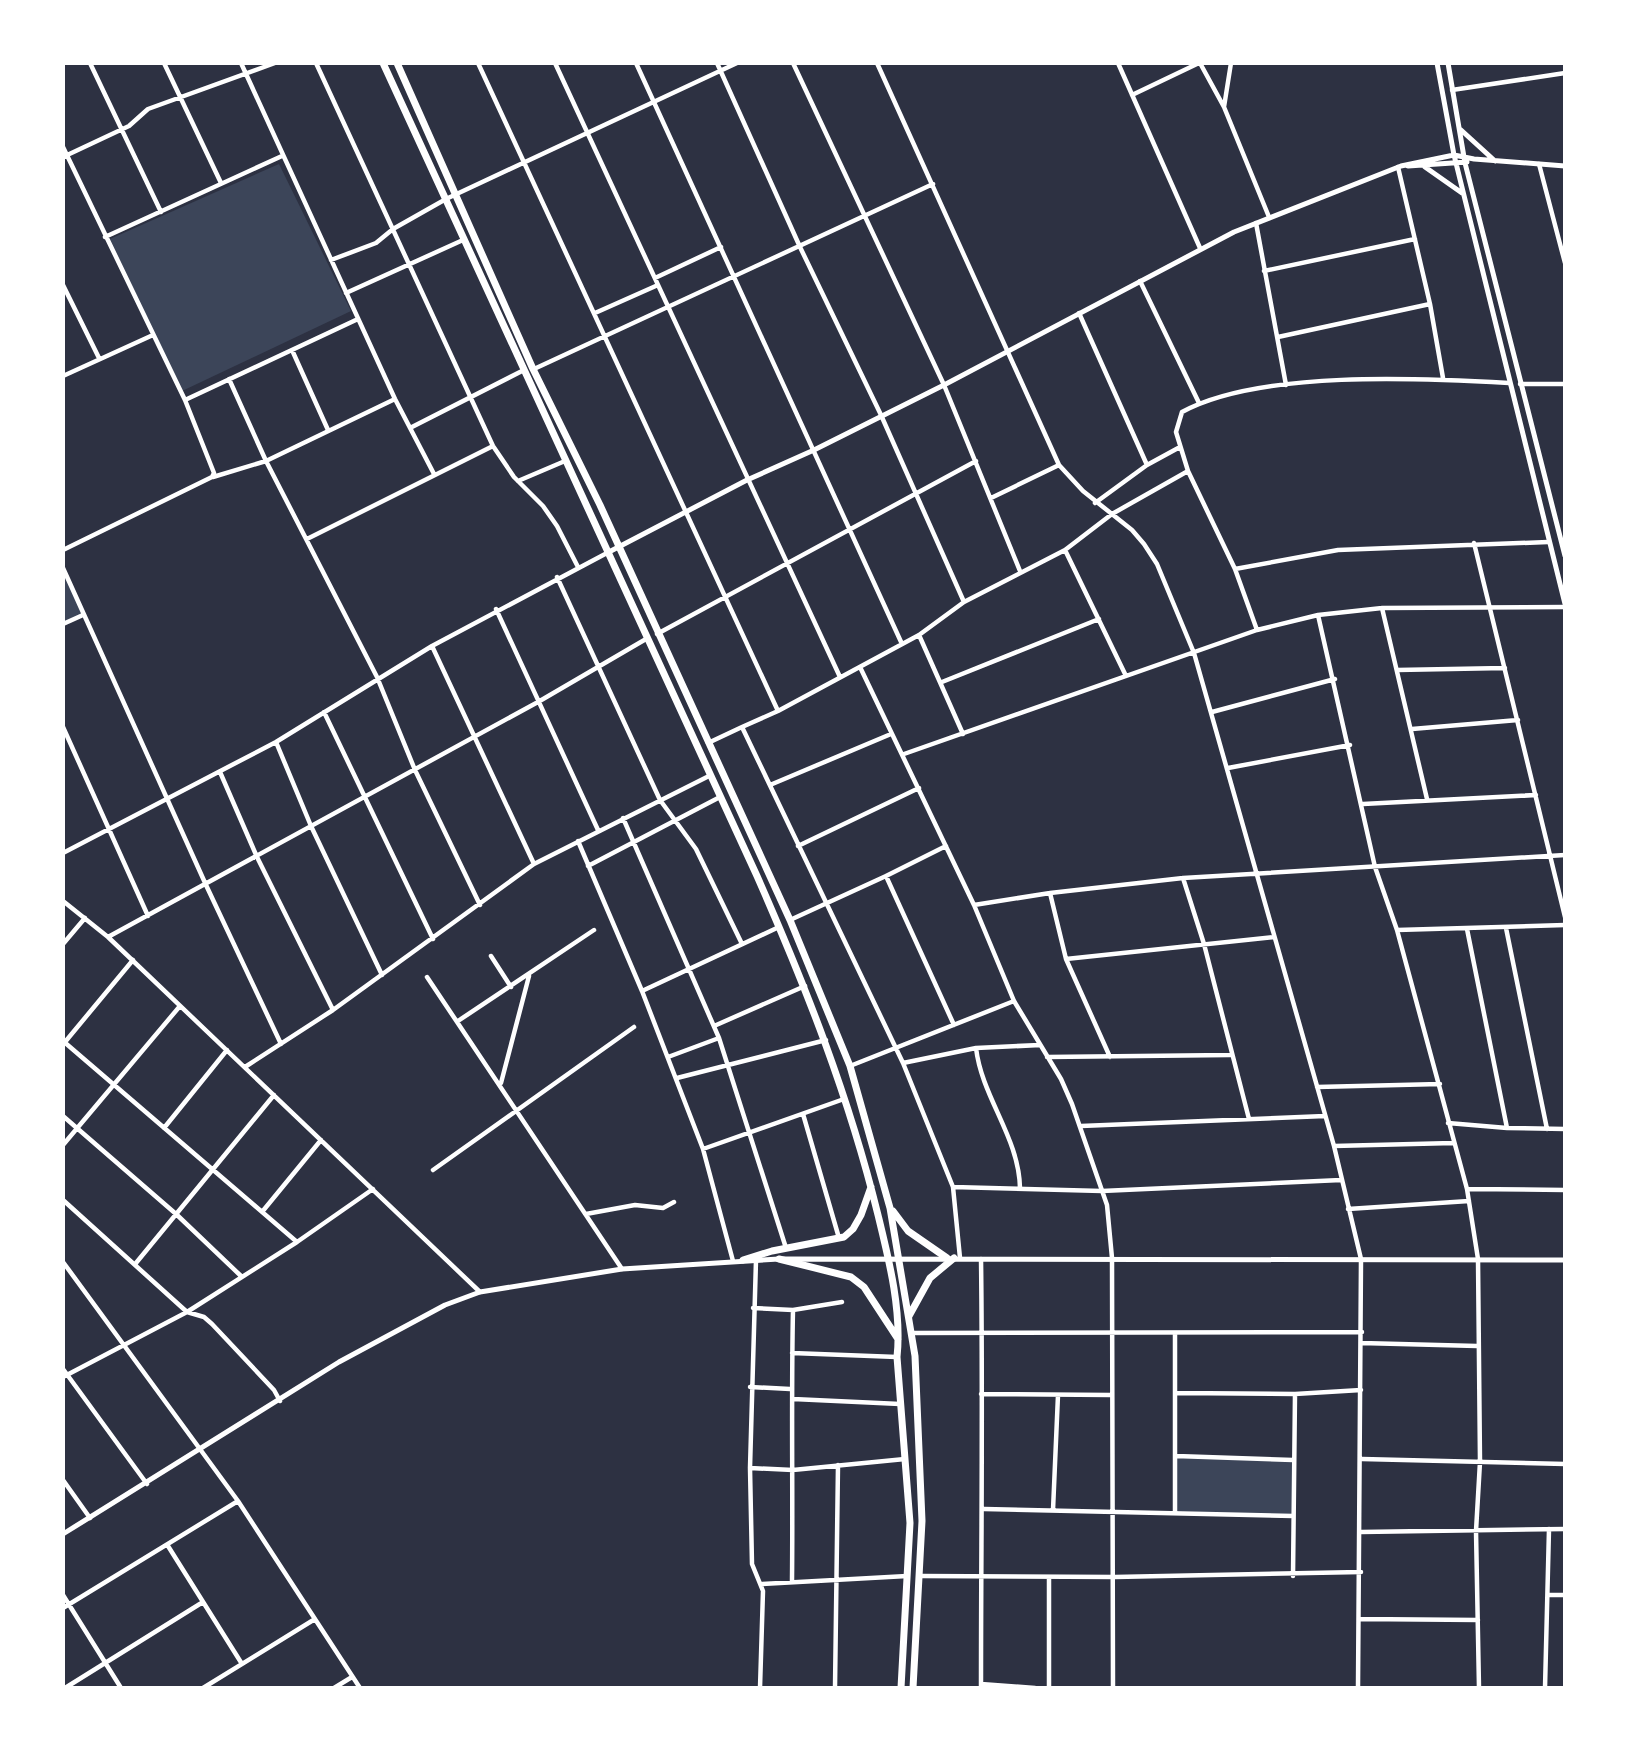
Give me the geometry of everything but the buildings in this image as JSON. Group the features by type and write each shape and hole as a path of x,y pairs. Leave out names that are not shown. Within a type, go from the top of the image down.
{"highway":[{"path":"383,63 806,985 847,1098 889,1258 899,1340 897,1357 910,1523 901,1688"},
{"path":"397,63 533,369 790,920 850,1066 890,1208 911,1333 922,1508 921,1576 913,1688"},
{"path":"743,1260 786,1248 840,1239 853,1229 871,1186"},
{"path":"890,1208 908,1231 954,1258 930,1278 909,1317"},
{"path":"779,1259 850,1277 864,1287 899,1340"}],"street":[{"path":"90,63 161,212"},
{"path":"164,63 221,183"},
{"path":"241,63 395,399 434,474"},
{"path":"65,156 122,129 145,111 275,63"},
{"path":"316,63 493,446 518,481 543,506 557,526 578,567"},
{"path":"478,63 778,711"},
{"path":"555,63 840,677"},
{"path":"636,63 902,644"},
{"path":"716,63 881,415 964,603"},
{"path":"331,260 376,243 393,229 446,199 737,63"},
{"path":"793,63 944,385 1020,571"},
{"path":"877,63 1009,349 1059,465 1095,503 1132,530 1157,564 1194,653 1212,712 1334,1146 1361,1259 1359,1688"},
{"path":"1118,63 1200,248"},
{"path":"1132,95 1199,63 1224,107 1269,216"},
{"path":"1224,107 1231,63"},
{"path":"904,754 1257,630 1318,615 1382,608 1565,606 1463,194 1437,63"},
{"path":"1448,63 1465,163 1565,556"},
{"path":"1452,90 1565,74"},
{"path":"1459,128 1495,161"},
{"path":"63,147 65,156 185,400 214,469 212,477"},
{"path":"63,853 168,801 276,742 377,677 496,609 747,480 944,385 1200,248 1269,216 1400,166 1454,155 1565,166"},
{"path":"105,237 282,156"},
{"path":"1400,166 1456,164 1474,159"},
{"path":"1539,164 1565,263"},
{"path":"1400,166 1443,378"},
{"path":"1424,167 1463,194"},
{"path":"533,369 668,309 933,184"},
{"path":"1256,222 1286,385"},
{"path":"1264,271 1415,239"},
{"path":"346,293 463,240"},
{"path":"654,278 721,247"},
{"path":"1140,281 1199,403"},
{"path":"63,285 99,358"},
{"path":"595,313 657,285"},
{"path":"1279,337 1430,304"},
{"path":"1079,313 1147,465"},
{"path":"185,400 358,319"},
{"path":"63,376 153,335"},
{"path":"292,350 328,430"},
{"path":"410,428 524,370"},
{"path":"1257,630 1236,569 1188,471 1180,447 1177,421 1182,412 1199,403 1240,391 1286,385 1443,378 1509,383"},
{"path":"229,379 265,461 377,677 415,770 480,905"},
{"path":"1520,384 1565,384"},
{"path":"63,550 212,477 265,461 395,399"},
{"path":"307,539 493,446"},
{"path":"1095,503 1147,465 1180,447"},
{"path":"518,481 565,461"},
{"path":"657,634 849,527 975,461"},
{"path":"991,498 1059,465"},
{"path":"707,744 778,711 919,635 964,603 1020,571 1065,550 1112,514 1188,471"},
{"path":"1236,569 1338,550 1548,542"},
{"path":"1474,543 1565,917"},
{"path":"1065,550 1126,676"},
{"path":"63,569 281,1044"},
{"path":"557,577 596,667 660,800 696,849 742,944"},
{"path":"1382,608 1427,799"},
{"path":"496,609 598,830"},
{"path":"63,624 83,615"},
{"path":"1318,615 1350,745 1375,867 1397,930 1467,1189 1478,1259 1480,1462 1476,1531 1479,1688"},
{"path":"942,682 1099,619"},
{"path":"919,635 963,734"},
{"path":"108,937 538,702 646,639"},
{"path":"432,646 534,864"},
{"path":"860,667 974,905 1014,1000 1061,1079 1081,1126 1107,1205 1112,1258 1110,1395 1111,1510 1115,1577 1113,1688"},
{"path":"1397,670 1505,668"},
{"path":"1212,712 1335,679"},
{"path":"324,712 433,939"},
{"path":"1412,729 1518,720"},
{"path":"63,727 148,916"},
{"path":"742,727 903,1063 953,1187 954,1258"},
{"path":"770,785 891,734"},
{"path":"276,742 311,826 382,975"},
{"path":"1228,768 1350,745"},
{"path":"220,772 257,857 333,1010"},
{"path":"245,1067 333,1010 534,864 709,776"},
{"path":"798,846 919,788"},
{"path":"1363,804 1536,794"},
{"path":"589,866 633,840 720,797"},
{"path":"623,818 729,1063 786,1248"},
{"path":"578,841 642,991 704,1149 733,1261"},
{"path":"790,920 946,846"},
{"path":"974,905 1050,893 1184,878 1565,855"},
{"path":"886,876 954,1025"},
{"path":"1184,878 1204,944 1230,1055 1249,1119"},
{"path":"1050,893 1066,959 1110,1057"},
{"path":"63,901 133,960 480,1292"},
{"path":"63,944 85,918"},
{"path":"1397,930 1565,925"},
{"path":"642,991 687,967 779,926"},
{"path":"1506,928 1547,1129"},
{"path":"1467,929 1507,1128"},
{"path":"458,1021 594,930"},
{"path":"1066,959 1274,937"},
{"path":"491,956 511,987"},
{"path":"133,960 64,1041 297,1242"},
{"path":"501,1084 529,976"},
{"path":"428,977 622,1269"},
{"path":"714,1026 806,985"},
{"path":"850,1066 1014,1000"},
{"path":"63,1145 180,1006"},
{"path":"433,1170 634,1027"},
{"path":"668,1057 719,1038"},
{"path":"677,1078 827,1040"},
{"path":"903,1063 976,1048 1040,1045"},
{"path":"976,1048 983,1080 1020,1165 1020,1188"},
{"path":"164,1128 227,1050"},
{"path":"1047,1058 1230,1055"},
{"path":"1317,1087 1440,1084"},
{"path":"136,1263 274,1095"},
{"path":"704,1149 847,1098"},
{"path":"803,1114 840,1239"},
{"path":"63,1116 176,1214 241,1276"},
{"path":"1081,1126 1325,1116"},
{"path":"1448,1123 1565,1129"},
{"path":"262,1212 321,1140"},
{"path":"1334,1146 1453,1143"},
{"path":"953,1187 1102,1191 1341,1180"},
{"path":"65,1376 187,1312 297,1242 373,1189"},
{"path":"1467,1189 1565,1190"},
{"path":"63,1200 136,1263 187,1312 204,1317 234,1345 280,1401"},
{"path":"1348,1209 1469,1201"},
{"path":"586,1214 635,1205 663,1208 674,1202"},
{"path":"981,1258 984,1509 980,1576 981,1686 1035,1688"},
{"path":"63,1534 395,1331 480,1292 622,1269 743,1260 1565,1259"},
{"path":"756,1260 750,1387 750,1468 752,1564 761,1584 760,1688"},
{"path":"63,1262 239,1501 360,1688"},
{"path":"753,1308 793,1310 842,1302"},
{"path":"792,1581 793,1399 790,1389 793,1310"},
{"path":"911,1333 1362,1332"},
{"path":"1175,1333 1175,1511"},
{"path":"1361,1343 1477,1346"},
{"path":"792,1353 897,1357"},
{"path":"63,1370 147,1483"},
{"path":"750,1387 790,1389"},
{"path":"1176,1393 1295,1394 1361,1390"},
{"path":"981,1394 1110,1395"},
{"path":"1293,1576 1295,1394"},
{"path":"1053,1510 1058,1395"},
{"path":"793,1399 901,1404"},
{"path":"1175,1456 1293,1460"},
{"path":"750,1468 793,1470 905,1459"},
{"path":"1362,1459 1565,1464"},
{"path":"835,1688 838,1465"},
{"path":"63,1480 90,1518"},
{"path":"63,1608 239,1501"},
{"path":"984,1509 1175,1511 1293,1516"},
{"path":"1545,1688 1549,1529"},
{"path":"1361,1532 1565,1529"},
{"path":"168,1546 242,1664"},
{"path":"921,1576 1293,1576 1360,1572"},
{"path":"761,1584 907,1576"},
{"path":"1049,1577 1049,1688"},
{"path":"63,1595 121,1688"},
{"path":"1548,1595 1565,1595"},
{"path":"65,1688 203,1602"},
{"path":"203,1688 315,1619"},
{"path":"1359,1619 1478,1620"},
{"path":"334,1688 352,1677"}],"shaded area":[{"path":"279,164 351,311 182,391 110,239"},
{"path":"63,569 83,615 63,624"},
{"path":"1176,1456 1293,1460 1293,1516 1175,1511"}]}
